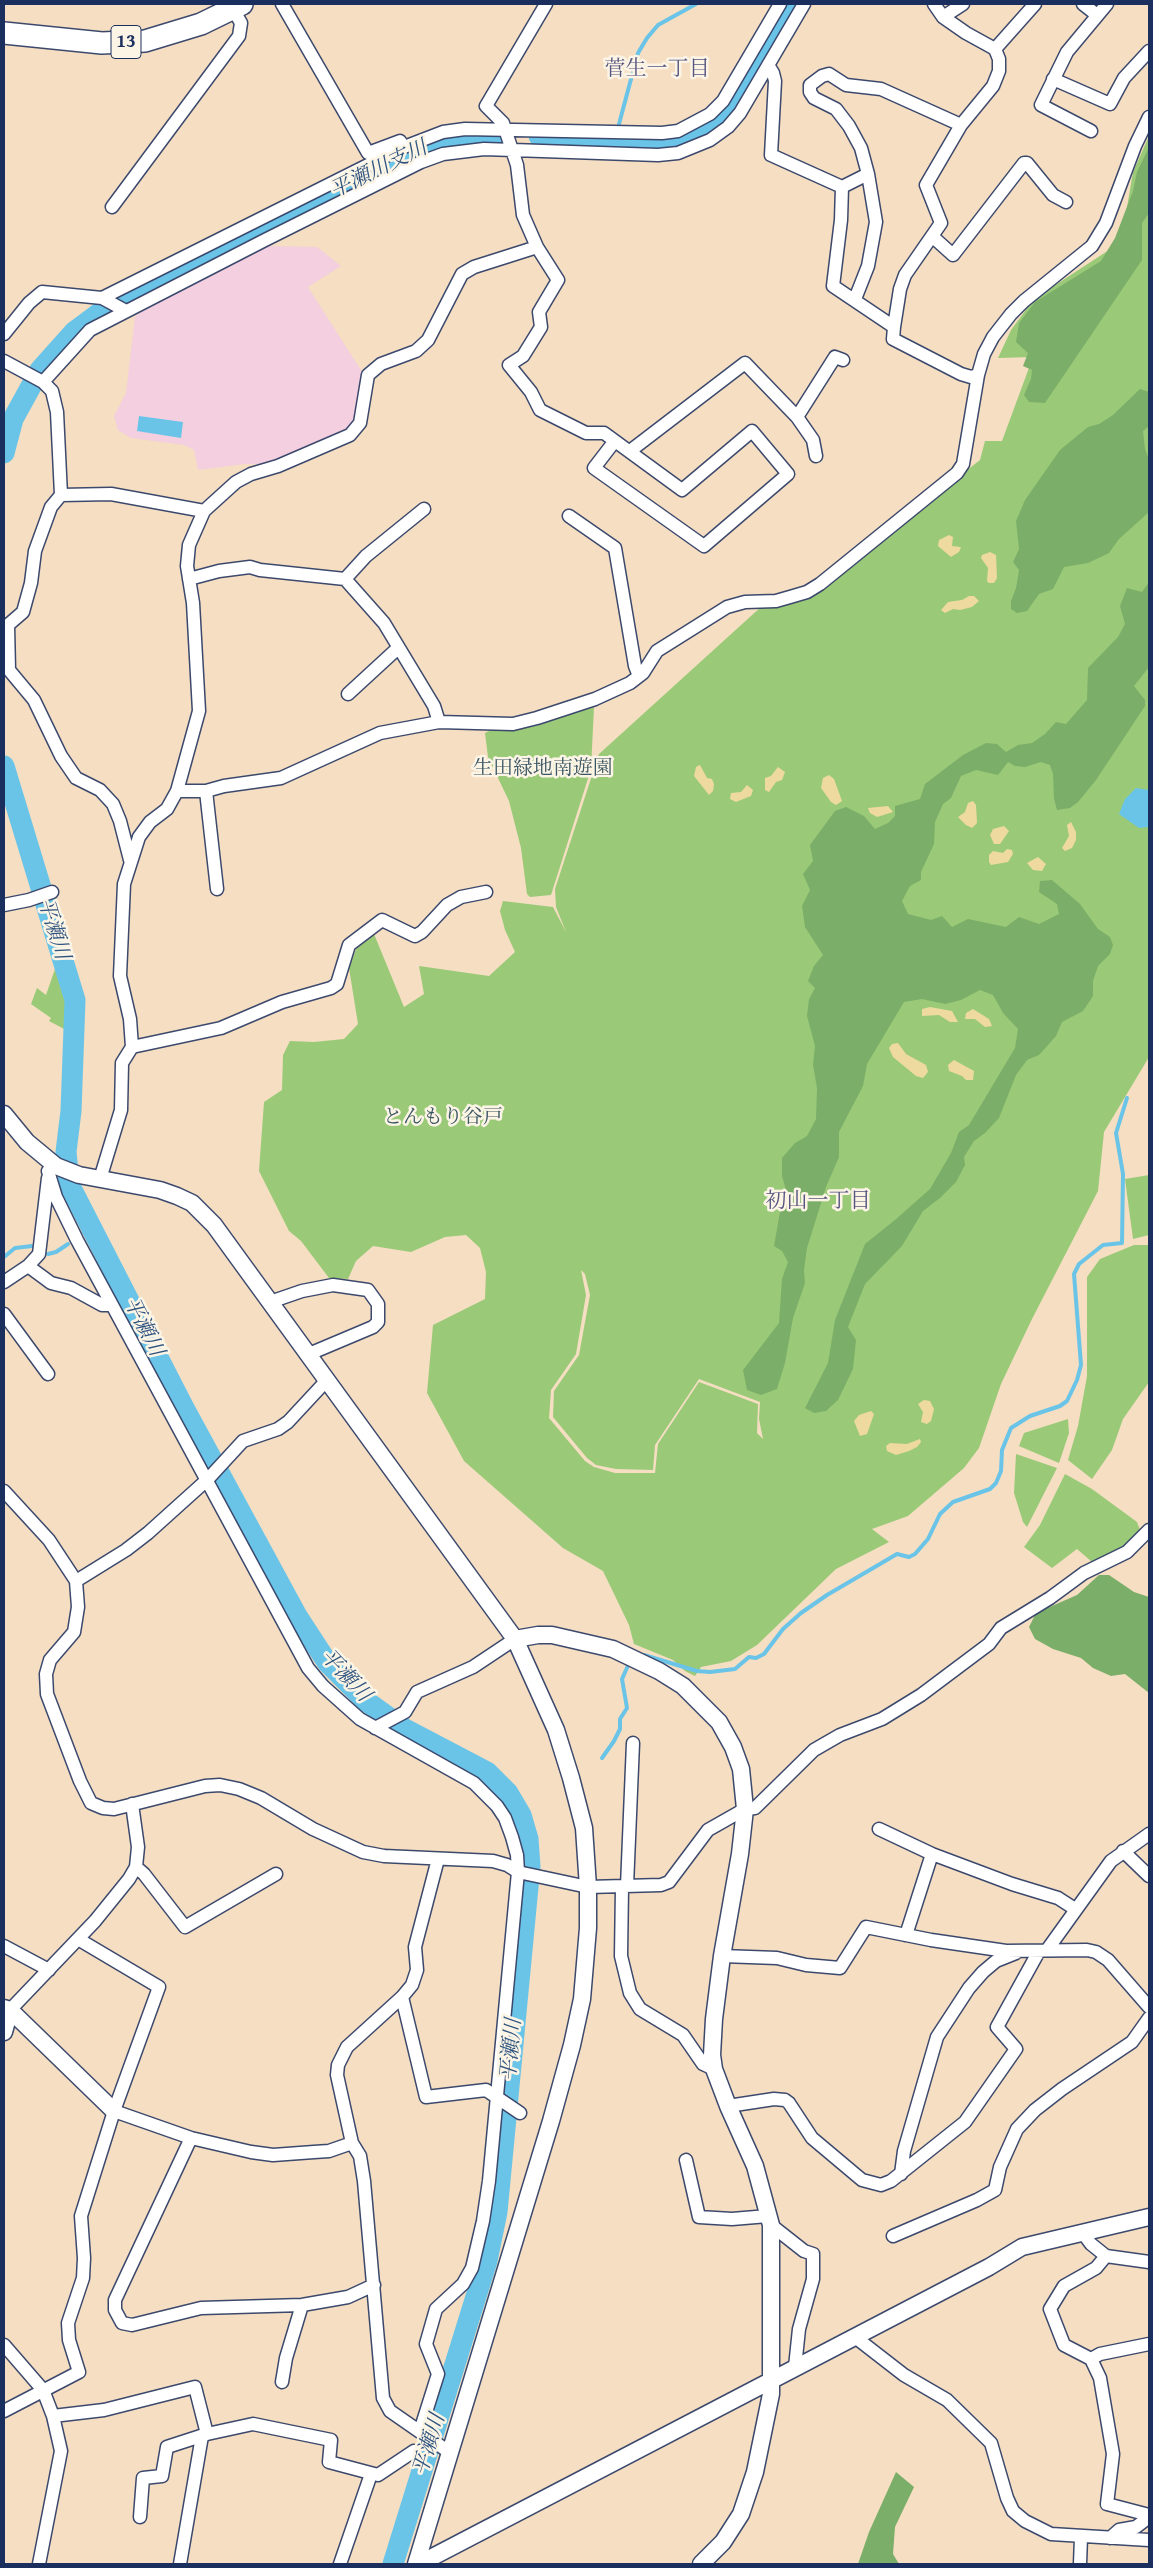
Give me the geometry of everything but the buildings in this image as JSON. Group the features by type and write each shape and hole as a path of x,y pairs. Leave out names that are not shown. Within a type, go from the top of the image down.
{"main road":[{"name":"13","path":"4,33 74,42 145,41 201,24 238,6"}],"street":[{"path":"282,4 368,153 400,141 404,147"},
{"path":"546,4 486,106 503,123 513,151 523,215 537,247 558,280 539,312 541,327 523,356 508,365 532,392 540,410 586,433 604,433 682,490 752,431 788,474 704,546 594,468 614,442"},
{"path":"102,298 404,147 443,132 464,129 662,133 678,131 710,114 722,101 780,4"},
{"path":"43,382 90,330 422,162 464,150 484,149 678,153 710,140 728,127 740,113 804,4"},
{"path":"934,4 944,17 966,33 995,49 1000,58 999,71 994,86 961,125 926,185 941,223 905,275 900,290 893,339 961,374 978,375"},
{"path":"944,17 963,4"},
{"path":"995,49 1034,4"},
{"path":"1084,4 1097,15"},
{"path":"1091,131 1041,105 1067,52 1106,4"},
{"path":"112,207 238,36 241,23 238,6"},
{"path":"1053,80 1110,104 1124,78 1149,51"},
{"path":"768,65 775,81 771,155 842,187"},
{"path":"854,299 868,266 876,222 868,174 861,148 850,126 836,109 814,98 810,92 810,85 822,76 829,74 846,86 881,89 961,125"},
{"path":"177,791 206,791 224,786 281,778 380,733 439,722 513,724 529,720 610,693 639,676 657,651 727,607 745,602 776,600 814,588 956,473 963,464 968,448 978,375 984,354 993,337 1010,314 1092,246 1106,223 1135,146 1149,117"},
{"path":"933,237 953,255 1024,163 1027,163 1053,195 1066,202"},
{"path":"842,187 868,174"},
{"path":"842,187 841,220 833,286 894,327"},
{"path":"132,1047 130,1019 120,976 121,908 124,884 130,860 139,837 150,822 168,809 177,791 199,711 193,603 187,566 189,545 204,511 236,482 251,474 278,466 350,435 360,423 368,375 381,364 416,351 428,340 462,274 474,267 537,247"},
{"path":"4,334 29,302 42,292 102,298 126,311"},
{"path":"798,417 835,357 843,360"},
{"path":"4,361 43,382 52,391 57,412 61,495 52,507 38,543 31,583 23,612 8,625 9,670 34,700 61,756 76,778 100,790 113,804 130,860"},
{"path":"630,451 744,363 798,417 813,440 816,456"},
{"path":"61,495 111,494 204,511"},
{"path":"345,579 366,556 424,509"},
{"path":"570,516 615,548 635,666 639,676"},
{"path":"189,579 219,571 250,567 260,570 345,579 384,623 434,706 439,722"},
{"path":"348,694 398,648"},
{"path":"361,664 370,674"},
{"path":"206,791 217,889"},
{"path":"4,905 50,892"},
{"path":"100,1179 121,1110 122,1063 127,1052 132,1047 221,1028 282,1002 331,988 337,984 349,945 382,920 415,936 422,932 447,905 461,897 486,892"},
{"path":"4,1114 27,1142 51,1166 76,1174 160,1190 192,1203 214,1225 515,1640 556,1730 571,1778 584,1828 588,1887 583,1989 572,2045 417,2564"},
{"path":"4,1282 28,1266 39,1254 51,1166"},
{"path":"51,1166 56,1197 112,1305 210,1477 308,1668 339,1702 375,1728 474,1783 489,1796 505,1818 517,1855 518,1872 489,2182 483,2222 472,2268 463,2284 436,2309 426,2344 438,2374 420,2431"},
{"path":"28,1266 50,1283 71,1288 102,1305 112,1305"},
{"path":"270,1302 302,1291 333,1285 368,1290 378,1304 380,1313 378,1322 373,1327 309,1354"},
{"path":"4,1314 48,1374"},
{"path":"76,1580 126,1550 210,1477 244,1442 278,1429 288,1422 327,1380"},
{"path":"4,1491 9,1505 49,1540 76,1580 78,1606 74,1632 50,1660 46,1674 48,1694 80,1781 91,1802 103,1808 114,1809 205,1786 220,1785 239,1789 261,1798 313,1829 363,1852 384,1856 493,1861 508,1865 518,1872 588,1887 661,1885 669,1882 708,1830 745,1809 755,1808 814,1750 840,1735 882,1719 921,1695 989,1644 1001,1628 1050,1598 1084,1573 1127,1552 1149,1530"},
{"path":"375,1728 404,1712 418,1692 473,1667 515,1640 538,1634 552,1635 613,1649 659,1671 683,1686 719,1722 733,1747 741,1769 745,1809 740,1854 722,1956 714,2020 712,2055 714,2070 755,2166 765,2197 769,2221 771,2394 755,2472 741,2514 723,2542 701,2564"},
{"path":"633,1743 621,1956 630,1993 640,2009 683,2035 703,2064 714,2070"},
{"path":"4,2032 7,2009 49,1970 114,1900 136,1868 138,1847 132,1804"},
{"path":"878,1829 932,1854 1012,1884 1058,1898 1075,1909"},
{"path":"728,2106 774,2098 784,2100 789,2103 812,2138 862,2180 881,2184 901,2174 965,2122 1016,2049 997,2027 1043,1951 1111,1861 1149,1834"},
{"path":"1123,1851 1149,1876"},
{"path":"906,1935 932,1854"},
{"path":"438,1859 416,1947 417,1970 412,1985 402,1997 355,2038 344,2051 338,2065 338,2087 352,2144 360,2156 364,2181 383,2398 390,2411 449,2452"},
{"path":"136,1868 144,1874 185,1927 276,1874"},
{"path":"722,1956 777,1958 806,1965 840,1968 866,1927 1020,1952"},
{"path":"4,2411 79,2372 69,2340 68,2323 83,2278 84,2258 81,2216 114,2111 159,1987 78,1939"},
{"path":"4,1946 49,1970"},
{"path":"901,2174 904,2152 937,2037 969,1988 983,1972 1006,1955 1043,1951 1087,1950 1096,1952 1108,1960 1149,2007"},
{"path":"402,1997 426,2098 486,2090 518,2111"},
{"path":"7,2009 114,2111 191,2138 229,2148 273,2155 329,2151 352,2144"},
{"path":"894,2236 977,2200 995,2190 1000,2167 1017,2129 1035,2110 1062,2089 1132,2042 1149,2018"},
{"path":"191,2138 115,2300 117,2318 122,2323 132,2324 201,2308 302,2304 348,2297 374,2285"},
{"path":"686,2160 699,2217 769,2221 804,2252 812,2254 814,2260 813,2279 799,2329 795,2367"},
{"path":"417,2564 594,2474 855,2337 988,2267 1022,2246 1149,2217"},
{"path":"1082,2232 1091,2244 1106,2256 1149,2262"},
{"path":"1106,2256 1096,2268 1064,2286 1050,2309 1064,2344 1092,2359 1100,2378 1114,2454 1107,2504 1149,2516"},
{"path":"282,2382 286,2358 302,2304"},
{"path":"855,2337 904,2375 947,2400 991,2444 1013,2511 1025,2521 1050,2534 1149,2540"},
{"path":"1092,2359 1100,2354 1149,2344"},
{"path":"4,2346 42,2390 52,2416 61,2451 38,2564"},
{"path":"52,2416 104,2410 195,2387 205,2435 180,2564"},
{"path":"140,2516 143,2478 162,2476 167,2447 205,2435 253,2424 331,2440 328,2462 371,2474 378,2474 414,2452"},
{"path":"340,2564 371,2474"},
{"path":"1110,2538 1119,2530 1136,2527 1149,2516"},
{"path":"1080,2564 1081,2537"}],"shaded area":[{"path":"269,246 317,247 341,266 308,287 364,375 356,422 346,431 271,464 245,464 198,470 194,450 184,445 131,438 118,430 114,416 126,393 135,317 147,305"}],"green space":[{"name":"とんもり谷戸","path":"1149,136 1149,1057 1104,1132 1098,1191 1001,1384 979,1448 964,1468 908,1516 872,1529 889,1542 836,1569 757,1645 731,1661 701,1667 695,1676 685,1671 673,1660 634,1644 629,1625 603,1571 563,1548 464,1461 427,1393 433,1325 485,1299 486,1272 480,1248 466,1235 445,1237 411,1252 373,1246 356,1261 348,1279 329,1278 301,1241 289,1231 259,1171 264,1102 282,1090 283,1055 290,1041 314,1042 344,1039 358,1024 349,968 356,949 374,934 404,1007 424,994 419,966 489,976 515,952 505,930 500,911 503,901 553,907 566,932 556,907 555,889 599,754 762,606 805,598 980,460 985,441 1002,441 1033,357 998,358 1011,330 1034,299 1109,250 1124,225 1133,172","holes":["581,1270 585,1274 590,1295 579,1355 554,1391 553,1417 587,1458 596,1465 616,1469 653,1470 655,1445 699,1379 760,1402 759,1419 763,1439 757,1433 758,1404 699,1382 658,1444 655,1473 615,1473 594,1467 585,1461 549,1418 551,1390 576,1354 586,1295"]},
{"path":"1149,147 1149,213 1142,223 1142,260 1045,403 1029,402 1024,395 1031,379 1032,370 1023,366 1028,353 1016,342 1019,323 1035,302 1101,261 1115,238 1133,191 1137,172"},
{"path":"1140,389 1149,392 1149,426 1143,431 1145,449 1149,460 1149,512 1119,539 1109,553 1088,563 1064,567 1053,589 1039,594 1027,611 1017,613 1011,609 1011,601 1016,588 1019,570 1013,562 1019,549 1016,521 1025,500 1060,450 1088,427 1099,424 1113,415"},
{"path":"1149,582 1149,667 1134,686 1145,700 1145,706 1096,780 1078,802 1070,808 1057,810 1054,799 1053,774 1050,765 1041,762 1025,767 1015,766 1008,762 998,775 976,770 961,776 951,798 943,804 935,822 934,844 921,872 921,880 910,886 902,901 908,914 931,920 942,916 952,927 968,919 1006,927 1019,917 1039,924 1059,914 1057,904 1039,892 1040,881 1052,880 1080,904 1098,929 1110,937 1113,945 1110,954 1098,966 1093,981 1093,996 1083,1011 1062,1022 1056,1036 1039,1055 1027,1060 1016,1075 999,1118 985,1133 974,1141 964,1157 965,1165 956,1182 923,1211 902,1246 865,1284 848,1327 856,1340 853,1369 838,1400 826,1411 814,1413 805,1408 828,1363 835,1320 865,1244 930,1189 951,1153 959,1132 969,1125 1015,1048 1018,1029 1003,1013 993,995 980,990 961,1000 945,1004 922,999 904,1002 867,1064 863,1086 839,1132 839,1157 826,1187 807,1248 804,1270 805,1283 793,1318 785,1363 777,1389 761,1395 747,1390 743,1370 779,1323 782,1279 788,1262 782,1251 774,1246 780,1212 780,1200 786,1190 782,1176 782,1158 795,1143 807,1136 816,1119 817,1088 813,1065 815,1046 807,1016 809,999 815,988 808,981 814,966 823,955 805,927 802,906 810,890 803,874 813,861 810,845 835,811 846,807 864,816 875,829 888,823 895,816 895,806 920,799 925,784 963,755 986,743 997,744 1006,752 1018,745 1032,743 1045,734 1056,722 1066,724 1087,700 1088,668 1118,637 1125,624 1120,606 1127,588 1142,592"},
{"name":"生田緑地南遊園","path":"594,707 591,769 551,895 530,897 527,894 521,848 509,801 488,757 485,733 493,729 513,729"},
{"path":"55,969 69,1014 68,1031 49,1021 51,1018 31,1004 37,988 46,995"},
{"path":"1149,1175 1149,1235 1133,1239 1125,1179"},
{"path":"1134,1245 1149,1245 1149,1382 1123,1419 1112,1450 1092,1479 1068,1460 1078,1426 1087,1376 1087,1277 1100,1259"},
{"path":"1068,1419 1069,1433 1059,1463 1019,1446 1024,1433"},
{"path":"1016,1454 1057,1468 1027,1527 1023,1522 1014,1493"},
{"path":"1065,1474 1092,1489 1137,1522 1140,1530 1122,1551 1092,1562 1077,1549 1052,1568 1024,1547 1040,1525"},
{"path":"1099,1575 1109,1575 1134,1592 1149,1597 1149,1693 1125,1674 1111,1676 1093,1668 1081,1658 1053,1649 1035,1639 1029,1627 1036,1613 1077,1595"},
{"path":"896,2472 914,2487 895,2527 893,2554 899,2564 858,2564 869,2532"}],"sand":[{"path":"949,535 953,537 952,546 961,547 959,552 951,557 938,546 939,540"},
{"path":"990,552 996,555 997,578 994,583 987,581 988,568 981,558 982,555"},
{"path":"969,596 974,596 979,601 972,607 960,610 953,609 945,613 941,610 948,602 962,600"},
{"path":"700,765 707,778 712,779 714,784 713,791 709,795 694,776 696,767"},
{"path":"778,767 785,772 782,780 776,782 769,792 765,790 765,778 771,776"},
{"path":"829,775 834,779 842,801 836,805 831,802 821,788 823,778"},
{"path":"747,785 753,790 751,796 736,802 730,799 731,793 741,792"},
{"path":"973,801 976,805 977,823 972,828 958,817 965,812 968,803"},
{"path":"888,806 893,812 877,817 870,813 868,808"},
{"path":"1071,822 1076,832 1076,840 1072,848 1065,851 1062,848 1069,836 1067,825"},
{"path":"1004,826 1009,831 1000,844 994,844 990,835 993,829"},
{"path":"1007,849 1012,850 1013,854 1008,862 991,865 989,855 993,851 1003,853"},
{"path":"1038,857 1046,864 1042,871 1033,870 1027,863"},
{"path":"930,1007 952,1011 958,1022 950,1022 939,1015 922,1016 922,1009"},
{"path":"973,1009 989,1019 992,1026 985,1027 975,1019 965,1019 966,1013"},
{"path":"898,1043 906,1054 926,1065 928,1072 923,1078 916,1076 893,1057 889,1048 892,1044"},
{"path":"954,1060 974,1071 973,1080 966,1080 962,1076 949,1071 948,1065"},
{"path":"924,1400 930,1401 934,1409 931,1421 927,1424 921,1422 923,1412 918,1404"},
{"path":"871,1411 874,1414 867,1434 860,1436 854,1421 859,1415"},
{"path":"920,1439 921,1442 917,1447 909,1451 896,1455 887,1451 886,1446 890,1443 907,1444"}],"water":[{"path":"139,416 183,422 181,438 137,431"},
{"path":"1136,788 1149,790 1149,827 1139,828 1119,814 1125,799"}],"waterway":[{"path":"619,124 638,53 647,38 658,25 696,4"},
{"name":"平瀬川支川","path":"539,136 674,141 703,129 720,119 738,95 791,4"},
{"name":"平瀬川支川","path":"4,453 13,419 40,370 74,332 129,291 396,159 438,141 468,135 496,135"},
{"name":"平瀬川","path":"4,766 75,1000 71,1111 66,1152 69,1184 184,1408 297,1616 327,1662 366,1701 405,1729 487,1772 508,1793 521,1815 528,1839 530,1866 497,2212 487,2261 393,2564"},
{"path":"644,1655 697,1671 710,1672 735,1669 749,1657 756,1658 764,1654 783,1629 801,1613 827,1595 897,1554 909,1557 915,1554 928,1539 940,1514 953,1502 990,1489 996,1483 1001,1471 1002,1450 1011,1428 1030,1416 1060,1406 1067,1401 1077,1380 1081,1365 1074,1274 1079,1264 1103,1245 1122,1243 1123,1174 1116,1133 1127,1098"},
{"path":"84,1232 91,1227"},
{"path":"48,1254 56,1252 68,1244"},
{"path":"4,1257 15,1248 32,1246"},
{"path":"602,1758 614,1741 620,1729 620,1719 627,1708 622,1679 630,1661"}],"district":[{"name":"菅生一丁目","path":"657,70"},
{"name":"初山一丁目","path":"818,1202"}]}
